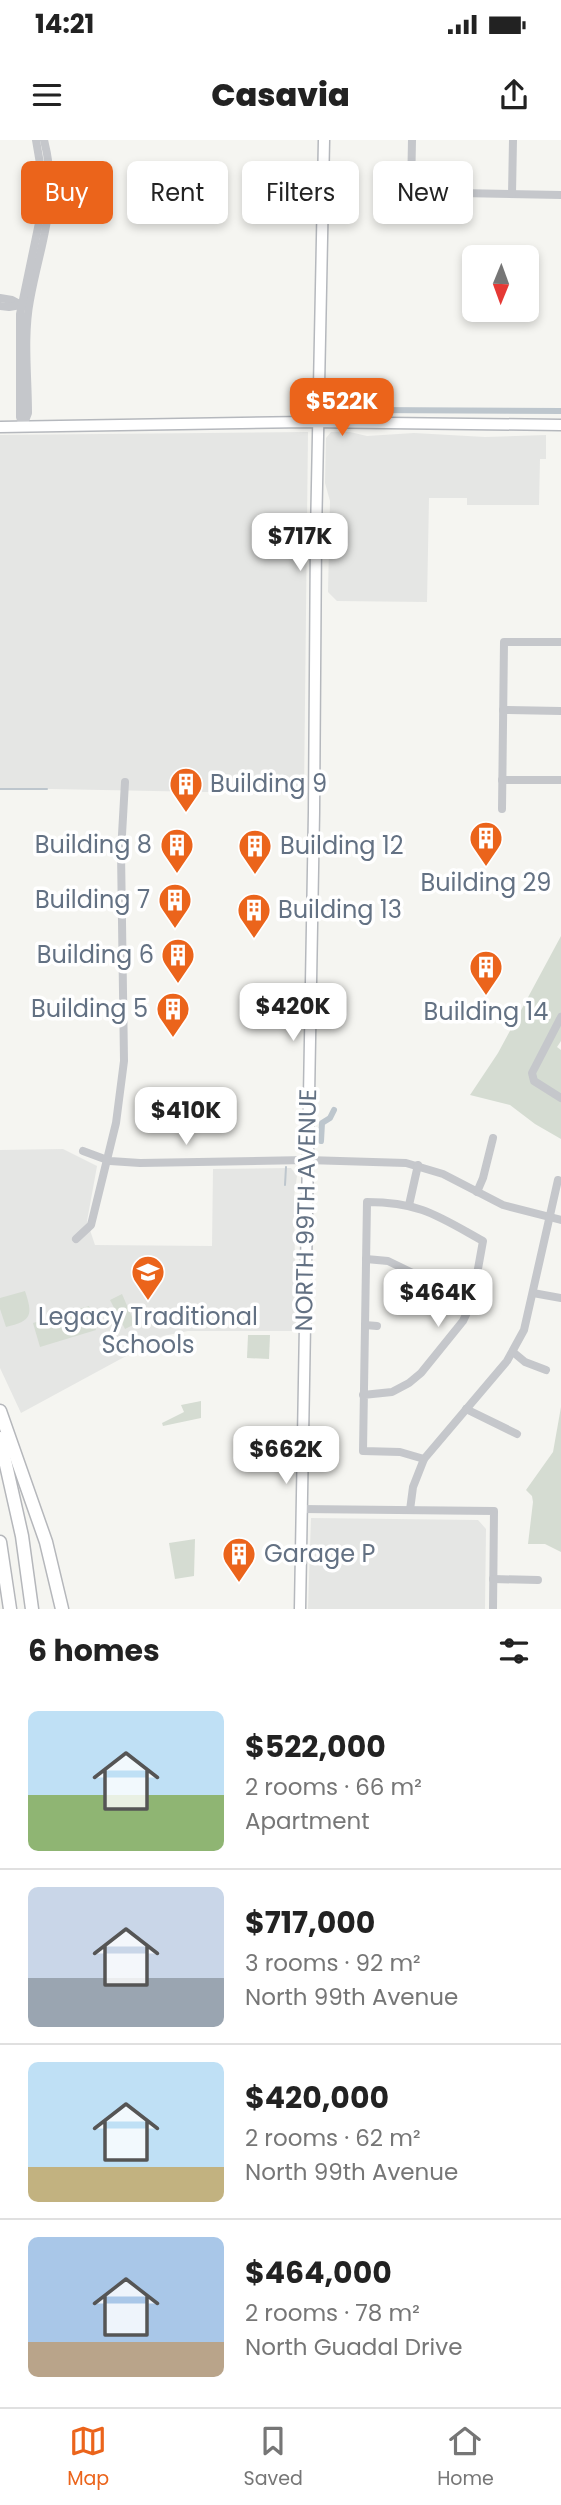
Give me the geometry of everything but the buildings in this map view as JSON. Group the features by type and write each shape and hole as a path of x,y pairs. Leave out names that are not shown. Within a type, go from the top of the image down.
{"highway":[{"path":"0,1411 46,1542 62,1609"},
{"path":"0,1438 22,1536 32,1609"},
{"path":"0,1542 9,1609"}],"main road":[{"name":"NORTH 99TH AVENUE","path":"300,1609 324,140"},
{"path":"0,427 318,422 561,425"}],"street":[{"path":"36,140 41,161"},
{"path":"44,140 48,161"},
{"path":"412,140 411,192 561,195"},
{"path":"512,194 513,140"},
{"path":"23,426 20,417 25,306 39,224"},
{"path":"0,298 25,306"},
{"path":"0,306 25,306"},
{"path":"502,809 504,642 561,642"},
{"path":"503,710 561,711"},
{"path":"502,780 561,780"},
{"path":"76,1239 91,1225 116,1123 124,1061 121,852 125,782"},
{"path":"561,1017 532,1073 534,1081 561,1098"},
{"path":"477,1192 493,1138"},
{"path":"83,1151 107,1160 140,1163 307,1160 382,1161 418,1165 443,1174 503,1205 561,1220"},
{"path":"409,1205 418,1165"},
{"path":"410,1510 413,1488 424,1459 513,1352 524,1330 558,1180"},
{"path":"363,1395 392,1391 417,1377 463,1321 472,1302 483,1241 432,1213 409,1205 367,1202 363,1395 363,1451 400,1452 424,1459"},
{"path":"366,1259 388,1261 472,1302"},
{"path":"533,1293 561,1298"},
{"path":"365,1325 377,1326"},
{"path":"513,1352 525,1362 546,1370"},
{"path":"466,1409 517,1434"},
{"path":"301,1509 494,1511 493,1609"},
{"path":"494,1579 538,1580"}],"shaded area":[{"path":"308,432 304,794 0,788 0,435"},
{"path":"331,432 367,436 414,433 485,437 546,435 546,459 540,459 539,505 467,505 467,498 429,498 427,602 337,601 328,592 330,501 325,483 326,438"},
{"path":"561,936 561,1041 557,1047 561,1050 561,1139 510,1105 470,1095 498,1053"},
{"name":"Legacy Traditional Schools","path":"63,1149 97,1166 87,1221 95,1245 212,1246 213,1169 291,1168 297,1176 294,1197 296,1331 188,1331 163,1336 21,1413 0,1368 0,1150"},
{"path":"25,1291 29,1306 28,1316 21,1322 6,1327 0,1309 0,1298"},
{"path":"122,1294 135,1324 125,1329 110,1300"},
{"path":"89,1306 96,1330 40,1347 33,1323"},
{"path":"248,1335 270,1335 269,1359 247,1358"},
{"path":"201,1401 201,1418 163,1426 162,1423 184,1412 181,1405"},
{"path":"561,1407 561,1552 545,1544 528,1544 533,1502 532,1496 526,1490 553,1452"},
{"path":"311,1518 478,1520 486,1529 485,1609 308,1609"},
{"path":"195,1539 194,1576 175,1579 169,1543"}],"waterway":[{"path":"352,409 363,409"},
{"path":"369,410 561,411"},
{"path":"0,789 47,789"},
{"path":"321,1141 322,1123 330,1118 334,1110"},
{"path":"285,1185 286,1167"}],"place":[{"name":"Building 9","path":"186,814"},
{"name":"Building 29","path":"486,868"},
{"name":"Building 8","path":"177,875"},
{"name":"Building 12","path":"255,876"},
{"name":"Building 7","path":"175,930"},
{"name":"Building 13","path":"254,940"},
{"name":"Building 6","path":"178,985"},
{"name":"Building 14","path":"486,997"},
{"name":"Building 5","path":"173,1039"},
{"name":"Legacy Traditional Schools","path":"148,1302"},
{"name":"Garage P","path":"239,1584"}]}
